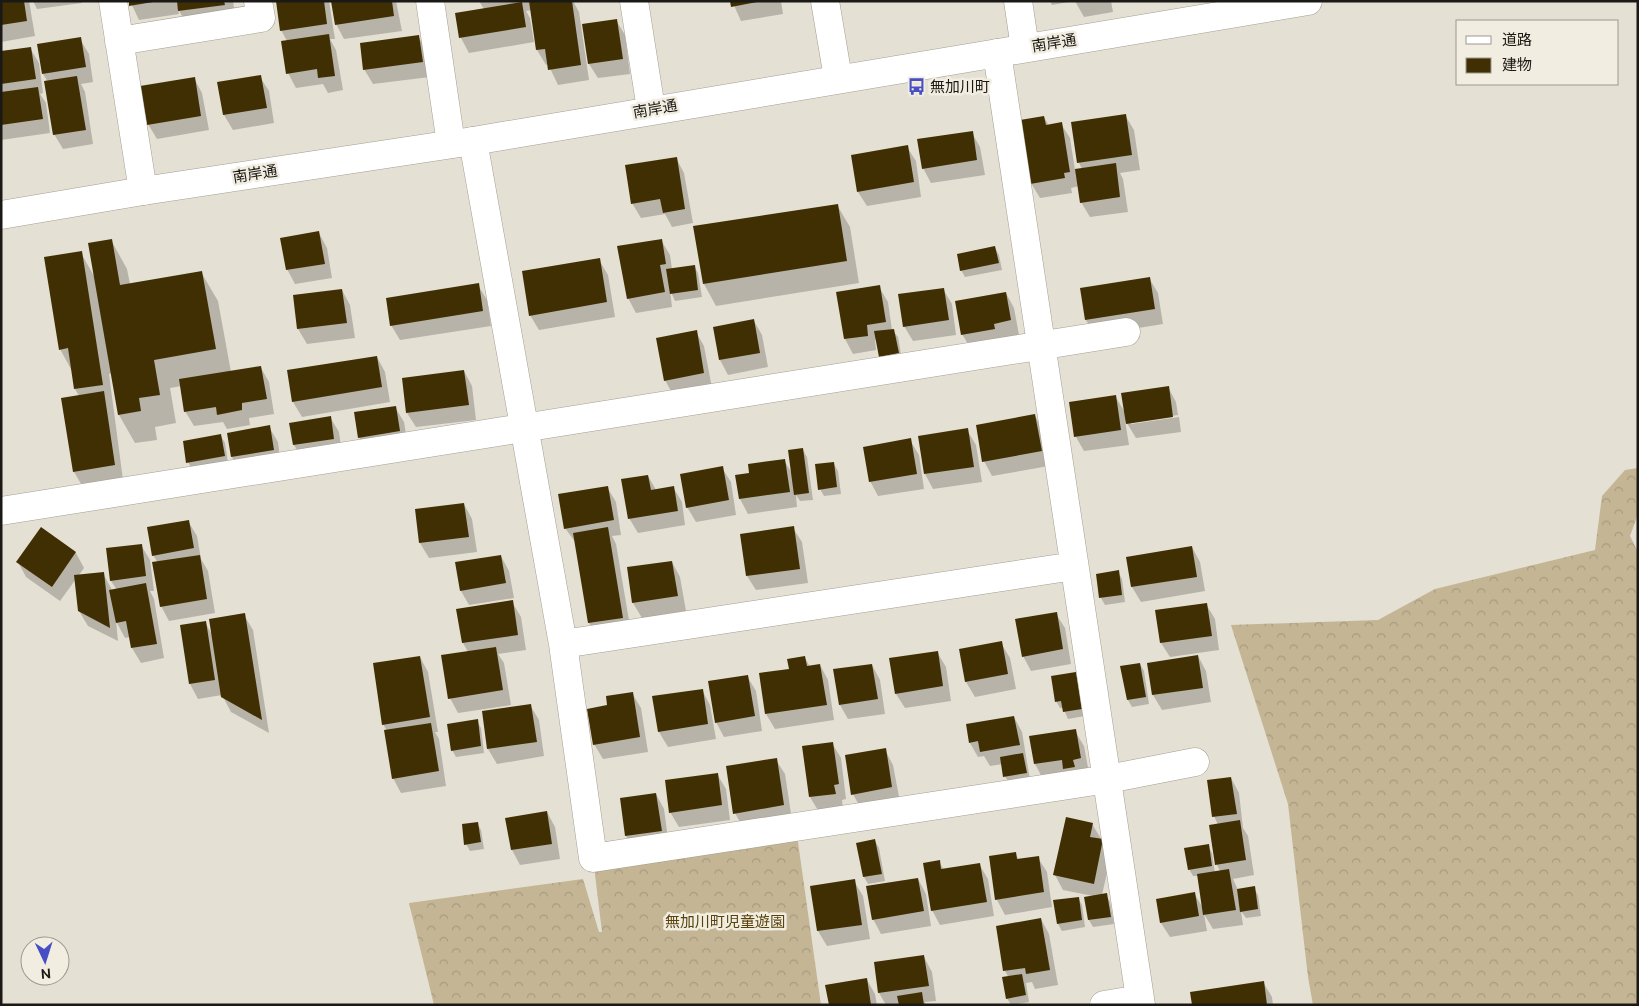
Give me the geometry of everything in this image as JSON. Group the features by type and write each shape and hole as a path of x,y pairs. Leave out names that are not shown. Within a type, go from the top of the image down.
{"street":[{"path":"113,1 143,191"},
{"path":"120,41 261,18 258,1"},
{"path":"430,1 526,426 563,644 593,858 1108,779 1195,762"},
{"path":"634,1 651,110"},
{"path":"825,1 838,78"},
{"path":"1018,1 1025,48"},
{"name":"南岸通","path":"1,215 462,142 838,78 998,53 1213,9 1308,1"},
{"path":"998,53 1141,1002 1104,1005"},
{"path":"1,511 1126,332"},
{"path":"563,644 1074,566"}],"green space":[{"path":"1638,468 1638,514 1630,536 1638,552 1638,1005 1313,1005 1308,977 1288,804 1231,625 1378,620 1435,589 1595,550 1602,496 1625,470"},
{"name":"無加川町児童遊園","path":"796,828 821,1005 434,1005 409,903 583,879 599,932 602,932 593,858"}],"building":[{"path":"1,1 24,1 27,21 1,25"},
{"path":"129,1 152,1 153,2 129,6"},
{"path":"177,1 224,1 225,5 178,11"},
{"path":"276,1 324,1 327,24 280,31"},
{"path":"331,1 392,1 394,16 335,25"},
{"path":"529,1 572,1 581,65 548,70 545,49 536,50"},
{"path":"730,1 757,1 757,2 731,7"},
{"path":"522,2 526,27 459,38 455,13"},
{"path":"617,19 623,59 588,64 582,24"},
{"path":"329,34 335,76 318,78 317,69 286,74 281,41"},
{"path":"419,35 423,62 363,70 360,43"},
{"path":"81,37 86,67 42,74 37,44"},
{"path":"31,47 36,79 1,84 1,51"},
{"path":"261,75 267,108 223,115 217,82"},
{"path":"77,76 86,130 53,135 44,81"},
{"path":"195,77 201,116 147,125 140,86"},
{"path":"38,87 43,119 1,125 1,92"},
{"path":"1126,114 1132,155 1077,163 1071,122"},
{"path":"1044,116 1046,125 1062,122 1070,172 1064,173 1065,178 1030,184 1020,120"},
{"path":"973,131 977,160 922,169 917,139"},
{"path":"908,145 914,182 857,192 851,155"},
{"path":"677,157 685,209 663,213 660,199 631,204 625,165"},
{"path":"1116,163 1120,197 1080,203 1075,169"},
{"path":"838,204 847,261 703,284 693,226"},
{"path":"319,231 325,264 286,270 280,238"},
{"path":"112,239 120,285 202,271 216,349 154,360 160,395 139,398 141,411 118,415 88,243"},
{"path":"662,239 666,264 660,265 665,292 627,299 617,246"},
{"path":"995,246 999,263 960,271 957,254"},
{"path":"82,251 103,385 74,389 68,348 59,350 44,257"},
{"path":"600,258 607,302 529,316 522,271"},
{"path":"695,265 698,290 670,294 666,269"},
{"path":"1150,277 1155,309 1085,320 1080,288"},
{"path":"479,283 483,311 390,326 386,298"},
{"path":"880,285 886,322 867,325 868,336 844,339 836,292"},
{"path":"944,288 949,320 903,327 898,294"},
{"path":"342,289 347,323 297,329 293,295"},
{"path":"1006,292 1011,320 994,324 995,329 961,335 955,301"},
{"path":"754,319 760,353 719,360 713,327"},
{"path":"894,329 899,353 879,357 874,331"},
{"path":"697,330 704,373 664,381 656,338"},
{"path":"377,356 382,387 292,402 287,370"},
{"path":"261,366 267,399 242,403 242,410 217,415 216,407 184,412 179,379"},
{"path":"464,370 469,405 406,413 402,378"},
{"path":"1169,386 1173,417 1126,424 1121,393"},
{"path":"104,391 115,465 73,472 61,398"},
{"path":"1116,395 1121,430 1074,437 1069,402"},
{"path":"396,406 400,431 358,438 354,412"},
{"path":"1035,414 1042,451 982,462 976,425"},
{"path":"331,416 334,439 293,445 289,423"},
{"path":"270,425 274,450 231,457 227,433"},
{"path":"968,428 974,467 924,474 918,436"},
{"path":"221,434 225,456 186,463 183,441"},
{"path":"911,438 917,474 869,482 863,447"},
{"path":"803,448 809,493 794,495 788,450"},
{"path":"785,459 790,492 739,499 735,475 749,473 748,464"},
{"path":"834,462 837,487 818,490 815,464"},
{"path":"723,466 729,500 686,508 680,474"},
{"path":"648,475 651,490 674,486 678,511 628,519 621,479"},
{"path":"608,486 614,520 564,529 558,494"},
{"path":"464,503 469,537 419,543 415,509"},
{"path":"189,520 194,548 152,556 147,527"},
{"path":"794,526 800,569 746,576 740,534"},
{"path":"41,527 76,552 52,587 16,562"},
{"path":"608,527 623,618 588,623 573,533"},
{"path":"142,544 146,576 110,581 106,548"},
{"path":"1192,546 1197,577 1131,587 1126,557"},
{"path":"200,555 207,599 160,607 152,562"},
{"path":"501,555 506,583 460,591 455,562"},
{"path":"672,561 678,596 632,603 627,567"},
{"path":"1119,570 1122,595 1099,598 1096,574"},
{"path":"104,572 110,628 78,611 74,575"},
{"path":"146,583 157,644 131,648 126,621 116,623 109,590"},
{"path":"513,600 518,635 462,643 456,609"},
{"path":"1207,603 1212,636 1160,643 1155,610"},
{"path":"1057,612 1063,649 1022,657 1015,619"},
{"path":"245,613 262,720 221,697 209,619"},
{"path":"206,621 215,680 189,684 180,625"},
{"path":"1002,641 1008,674 965,682 959,649"},
{"path":"496,647 503,690 448,699 441,655"},
{"path":"938,651 943,686 895,694 889,658"},
{"path":"1198,655 1203,688 1152,695 1147,663"},
{"path":"420,656 430,717 382,725 373,663"},
{"path":"805,656 807,666 820,664 827,705 765,714 759,673 789,669 787,659"},
{"path":"1140,663 1146,697 1127,700 1120,666"},
{"path":"872,664 878,699 839,705 833,669"},
{"path":"1076,672 1082,709 1063,712 1061,701 1055,702 1051,676"},
{"path":"748,675 755,716 715,723 708,681"},
{"path":"703,689 708,724 658,732 652,696"},
{"path":"633,692 640,737 593,745 587,709 607,705 606,696"},
{"path":"531,704 537,742 487,749 482,711"},
{"path":"1014,716 1020,745 980,752 978,741 969,743 966,724"},
{"path":"478,719 481,746 451,751 447,724"},
{"path":"431,723 439,771 392,779 384,730"},
{"path":"1076,729 1081,758 1073,760 1075,767 1063,769 1062,760 1034,764 1029,736"},
{"path":"833,742 839,784 834,785 836,794 809,797 802,746"},
{"path":"886,748 892,787 851,795 845,755"},
{"path":"1023,753 1027,773 1003,777 1000,757"},
{"path":"777,758 784,805 733,814 726,766"},
{"path":"718,773 722,805 669,813 665,780"},
{"path":"1231,777 1237,814 1212,817 1207,780"},
{"path":"656,793 662,831 625,836 620,798"},
{"path":"547,811 552,844 511,850 505,818"},
{"path":"1066,817 1093,823 1090,837 1103,839 1094,884 1053,875"},
{"path":"1240,820 1246,860 1215,865 1209,825"},
{"path":"478,822 481,842 464,845 462,824"},
{"path":"875,839 882,874 863,877 856,843"},
{"path":"1209,844 1212,866 1188,870 1184,848"},
{"path":"1016,852 1017,859 1039,856 1044,892 995,900 989,856"},
{"path":"940,860 941,869 980,863 987,902 931,911 923,863"},
{"path":"1229,869 1236,910 1203,915 1197,874"},
{"path":"918,878 924,911 872,920 866,886"},
{"path":"855,879 862,925 817,931 810,886"},
{"path":"1255,886 1258,909 1240,912 1237,889"},
{"path":"1195,892 1199,916 1160,923 1156,899"},
{"path":"1107,893 1111,917 1088,920 1084,897"},
{"path":"1079,897 1082,920 1057,924 1053,900"},
{"path":"1041,918 1050,970 1026,974 1025,968 1003,971 996,926"},
{"path":"924,955 929,986 878,993 874,962"},
{"path":"1022,974 1026,995 1006,999 1002,977"},
{"path":"867,978 871,1005 829,1005 825,985"},
{"path":"1264,981 1267,1005 1192,1005 1190,992"},
{"path":"922,992 924,1005 899,1005 897,996"}],"place":[{"name":"無加川町","path":"916,87"}]}
